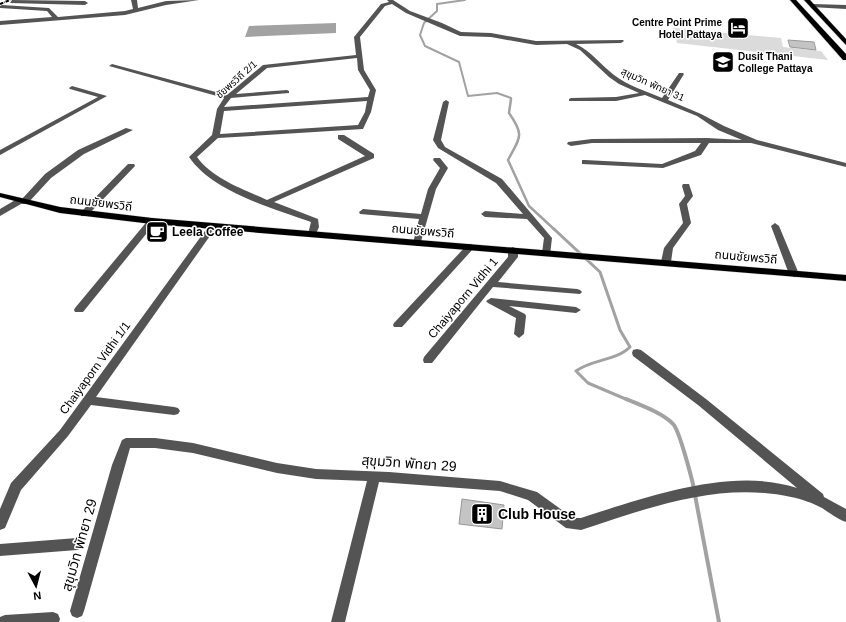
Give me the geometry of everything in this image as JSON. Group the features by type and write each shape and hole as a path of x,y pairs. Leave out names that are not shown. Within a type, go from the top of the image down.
{"highway":[{"path":"793,0 846,58"},
{"path":"807,0 846,43"},
{"path":"814,24 826,27 831,25"}],"main road":[{"name":"ถนนชัยพรวิถี","path":"0,195 84,214 152,221 470,248 666,262 846,278"}],"street":[{"path":"134,0 136,11"},
{"path":"0,23 136,11 166,3 196,0"},
{"path":"1,7 15,1 86,1 80,17"},
{"path":"312,234 315,227 315,221 268,202 211,176 196,164 193,157 216,136 360,127 368,112 373,90 361,70 357,37 383,5 391,1 420,17 466,35 491,35 536,43 621,41"},
{"path":"813,6 846,7"},
{"path":"1,7 49,10 56,18"},
{"name":"สุขุมวิท พัทยา 31","path":"568,42 582,49 611,76 622,83 700,115 721,128 754,142 846,165"},
{"name":"ชัยพรวิถี 2/1","path":"216,136 220,109 229,97 265,66 359,56"},
{"path":"112,66 229,97 287,92"},
{"path":"664,100 681,74"},
{"path":"0,154 104,96 72,88"},
{"path":"571,100 616,99 647,93"},
{"path":"220,109 371,99"},
{"path":"446,102 436,140 442,148 499,181 548,238 547,253"},
{"path":"0,213 22,201 48,176 81,152 129,130"},
{"path":"268,202 371,156 341,137"},
{"path":"572,144 592,142 707,140 754,142"},
{"path":"585,162 663,166 698,153 707,140"},
{"path":"417,243 432,189 444,168 437,160"},
{"path":"84,214 131,166"},
{"path":"644,171 658,172 663,166"},
{"path":"666,262 669,248 686,223 683,206 689,196 686,186"},
{"path":"363,212 424,217"},
{"path":"485,214 531,217"},
{"path":"79,310 152,221"},
{"name":"Chaiyaporn Vidhi 1/1","path":"0,524 16,487 64,433 213,226"},
{"path":"775,226 794,274"},
{"path":"398,325 470,248"},
{"name":"Chaiyaporn Vidhi 1","path":"428,360 513,257 513,250"},
{"path":"491,284 577,292"},
{"path":"481,297 522,316 519,334"},
{"path":"491,301 576,310"},
{"path":"637,353 702,402 822,502"},
{"path":"88,400 174,411"},
{"name":"สุขุมวิท พัทยา 29","path":"77,611 118,465 126,443 155,443 193,448 277,468 316,474 500,486 532,496 571,524 576,525 680,493 706,488 752,485 784,490 822,502 846,516"},
{"path":"338,622 374,477"},
{"path":"0,550 77,544"},
{"path":"5,622 53,619"}],"shaded area":[{"path":"336,23 336,33 245,37 249,26"},
{"path":"673,28 781,38 783,47 821,51 828,60 677,43"}],"building":[{"path":"788,40 814,42 816,50 790,47"},
{"name":"Club House","path":"462,499 504,505 502,529 459,524"}],"waterway":[{"path":"465,0 437,4 437,11 424,23 420,35 425,46 459,62 468,96 497,93 511,99"},
{"path":"511,99 509,113 517,127 519,136 508,160 529,206 555,230"},
{"path":"554,229 600,272 620,330 630,347 618,355 589,364 576,371 588,383 628,400"},
{"path":"626,399 657,413 673,424 682,444 694,489"},
{"path":"695,495 719,622"}],"railway":[{"path":"0,4 10,0"}],"place":[{"name":"Centre Point Prime Hotel Pattaya","path":"738,28"},
{"name":"Dusit Thani College Pattaya","path":"723,62"},
{"name":"Leela Coffee","path":"157,232"},
{"name":"Club House","path":"482,514"}]}
